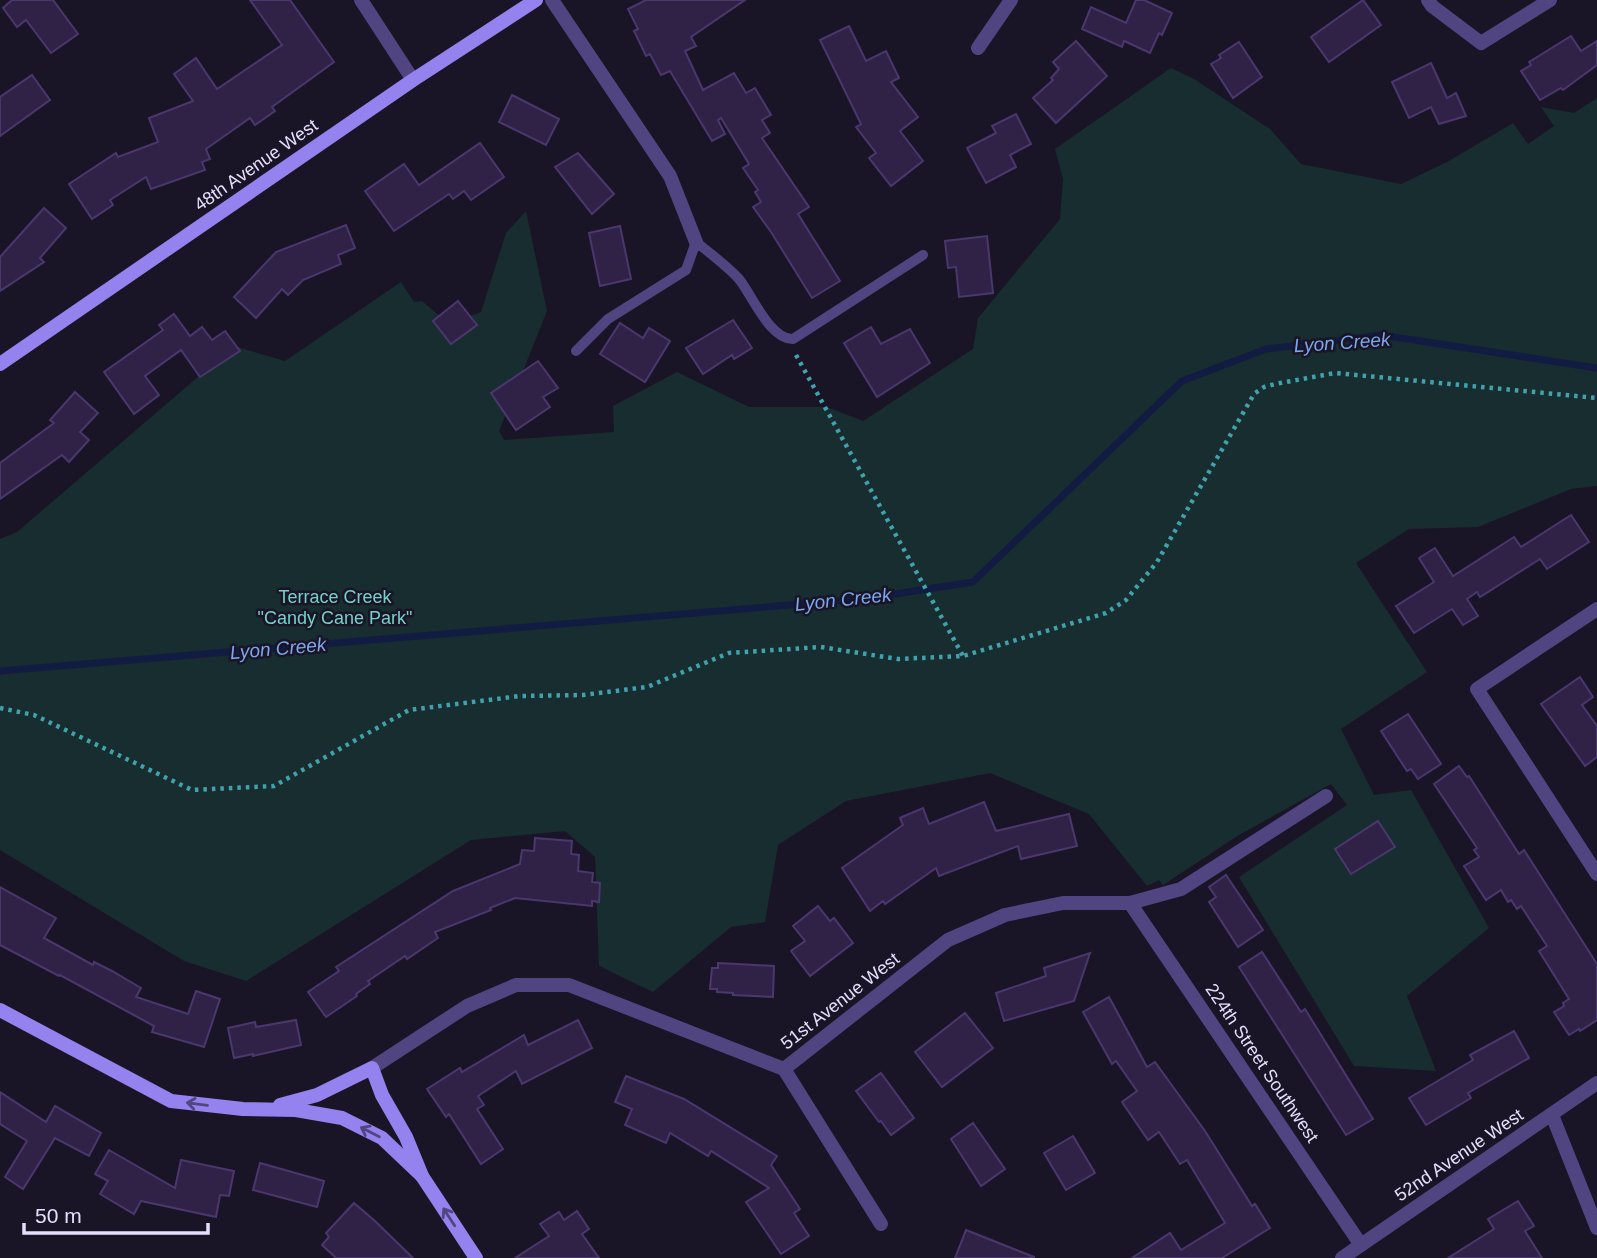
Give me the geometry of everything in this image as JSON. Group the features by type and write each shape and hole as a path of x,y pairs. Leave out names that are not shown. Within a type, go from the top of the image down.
{"street":[{"path":"361,0 413,80"},
{"name":"48th Avenue West","path":"0,364 413,80 536,0"},
{"path":"552,0 670,176 696,242"},
{"path":"978,48 1011,0"},
{"path":"1428,0 1480,43 1550,0"},
{"path":"1597,609 1477,689 1597,874"},
{"name":"51st Avenue West","path":"372,1069 467,1006 516,985 569,985 785,1069 948,940 1005,915 1063,903 1130,903 1181,889 1326,796"},
{"name":"224th Street Southwest","path":"1130,903 1361,1245"},
{"path":"0,1010 171,1101 243,1110 296,1110 342,1118 382,1138 422,1176"},
{"path":"265,1109 317,1095 372,1069 422,1176 475,1258"},
{"path":"785,1069 881,1224"},
{"name":"52nd Avenue West","path":"1342,1258 1597,1083"},
{"path":"1552,1115 1597,1228"}],"lane":[{"path":"576,351 608,319 686,270 696,242 718,258 740,280 770,326 787,339 793,339 923,255"}],"path":[{"path":"787,339 964,656"},
{"path":"0,708 34,715 192,789 274,786 409,710 520,696 583,695 647,687 729,653 821,647 898,659 964,656 1106,613 1126,600 1157,562 1254,394 1264,387 1335,373 1597,398"}],"green space":[{"name":"Terrace Creek \"Candy Cane Park\"","path":"1171,68 1194,79 1270,129 1301,164 1401,184 1447,162 1513,123 1528,144 1554,126 1541,107 1574,113 1597,98 1597,486 1571,489 1478,527 1409,529 1356,563 1427,672 1341,729 1374,795 1411,790 1489,928 1407,996 1436,1071 1354,1066 1239,877 1347,805 1331,784 1239,835 1163,885 1159,880 1147,886 1089,814 990,773 846,801 778,845 765,922 731,927 653,992 599,966 595,857 565,831 471,840 246,981 184,961 0,850 0,539 17,532 234,346 285,361 401,282 414,302 422,301 449,324 481,312 506,233 526,211 547,311 499,431 504,440 614,432 613,406 677,372 749,407 827,407 863,421 973,349 978,318 1060,219 1063,179 1055,149"}],"building":[{"path":"12,0 53,0 78,34 51,53 26,20 17,27 3,8"},
{"path":"250,0 290,0 334,62 272,107 275,111 255,125 250,118 206,149 210,159 202,162 205,170 151,189 146,177 110,200 113,205 92,219 69,184 116,153 118,157 158,142 149,118 193,101 174,74 196,58 217,89 282,45"},
{"path":"646,0 745,0 691,37 696,46 685,51 703,90 734,73 746,93 755,88 771,115 762,120 770,133 762,138 809,207 798,214 840,281 812,298 753,207 761,202 755,192 758,190 743,168 749,164 721,118 718,120 725,134 712,141 670,71 661,75 650,54 646,56 634,31 638,29 628,9"},
{"path":"1136,0 1144,0 1172,13 1150,53 1124,41 1122,47 1082,29 1091,7 1126,23"},
{"path":"1363,0 1381,25 1329,62 1311,37"},
{"path":"849,26 866,61 886,51 899,78 891,82 918,117 900,131 923,161 891,186 869,158 876,153 856,127 861,124 820,40"},
{"path":"1571,36 1581,51 1597,41 1597,65 1563,90 1561,88 1540,100 1521,71 1531,65 1529,62"},
{"path":"1076,41 1107,76 1056,123 1033,98 1053,80 1051,78 1059,69 1053,62"},
{"path":"1239,42 1262,77 1233,98 1211,64 1221,58 1219,55"},
{"path":"1431,63 1447,98 1456,93 1466,116 1439,124 1431,107 1409,118 1392,82"},
{"path":"32,75 50,100 0,136 0,97"},
{"path":"512,95 559,119 546,145 499,122"},
{"path":"1016,114 1031,144 1010,155 1016,167 986,183 967,148 996,133 992,126"},
{"path":"480,143 504,177 471,200 464,191 453,199 449,194 394,231 365,191 404,164 419,185"},
{"path":"578,153 614,194 592,214 555,167"},
{"path":"44,208 66,228 40,258 44,262 0,291 0,257"},
{"path":"346,225 355,248 338,255 341,264 303,280 288,295 282,289 256,318 234,297 276,252"},
{"path":"620,226 631,279 600,286 589,233"},
{"path":"987,236 993,293 959,297 956,267 948,268 945,241"},
{"path":"458,301 477,325 451,344 433,321"},
{"path":"174,314 190,336 202,327 212,340 225,331 240,351 200,377 181,350 145,376 159,395 134,414 104,372 163,330 159,325"},
{"path":"733,320 752,348 734,359 732,355 703,374 686,348"},
{"path":"620,323 643,338 649,328 670,341 645,382 600,354"},
{"path":"871,327 881,344 910,329 930,363 877,397 844,343"},
{"path":"538,361 558,388 543,397 550,407 516,430 491,393"},
{"path":"75,392 98,413 80,432 89,440 69,462 62,455 0,499 0,463 54,423 50,420"},
{"path":"1571,515 1589,542 1547,569 1540,559 1480,597 1477,592 1467,599 1478,616 1463,625 1452,609 1414,633 1396,606 1434,582 1419,558 1435,548 1453,576 1514,537 1521,547"},
{"path":"1580,677 1593,697 1582,705 1597,726 1597,757 1585,766 1541,704"},
{"path":"1408,714 1441,764 1418,779 1411,769 1407,771 1381,731"},
{"path":"1459,766 1467,777 1469,776 1519,854 1524,850 1597,964 1597,1020 1580,1031 1579,1029 1569,1035 1554,1012 1569,999 1539,951 1547,946 1521,906 1517,909 1511,900 1508,902 1501,890 1486,900 1464,866 1479,857 1474,850 1477,848 1434,784"},
{"path":"984,802 996,831 1069,814 1077,846 1021,859 1018,846 939,876 936,868 885,904 883,901 870,911 842,868 903,825 900,818 902,817 923,808 929,824"},
{"path":"1378,821 1395,847 1351,874 1335,849"},
{"path":"535,838 572,841 571,854 579,855 578,871 593,873 592,882 600,883 599,902 592,901 592,906 515,898 490,908 491,910 435,932 438,938 368,981 370,984 356,994 357,996 326,1017 308,992 339,971 336,967 453,891 520,864 522,850 534,851"},
{"path":"1226,875 1263,930 1238,947 1209,902 1216,897 1209,887"},
{"path":"0,887 56,918 44,938 141,988 136,997 188,1014 196,991 220,999 204,1047 152,1032 154,1026 0,945"},
{"path":"818,906 830,921 834,918 853,943 810,976 791,951 805,941 793,926"},
{"path":"1262,952 1301,1012 1305,1009 1373,1119 1346,1135 1239,967"},
{"path":"1090,953 1074,1001 1004,1021 996,993 1046,976 1044,968"},
{"path":"718,963 774,966 773,997 733,995 710,989 712,968 718,968"},
{"path":"1109,997 1147,1067 1155,1062 1205,1131 1252,1206 1255,1204 1270,1228 1222,1258 1132,1258 1170,1233 1181,1250 1225,1223 1187,1160 1180,1164 1159,1132 1148,1140 1122,1102 1137,1091 1116,1061 1112,1064 1083,1012"},
{"path":"965,1013 993,1048 942,1087 915,1052"},
{"path":"296,1020 301,1045 234,1058 228,1028 255,1022 256,1027"},
{"path":"578,1020 592,1048 522,1084 516,1071 478,1096 484,1105 477,1109 503,1149 481,1164 449,1114 446,1117 427,1089 460,1068 462,1072 524,1035 528,1045"},
{"path":"1514,1031 1529,1058 1468,1093 1471,1098 1426,1125 1409,1098 1473,1060 1470,1055"},
{"path":"881,1073 914,1118 891,1135 856,1091"},
{"path":"626,1076 684,1099 777,1156 771,1165 800,1209 794,1213 809,1236 781,1254 746,1202 769,1188 711,1151 708,1156 670,1133 666,1143 625,1125 632,1109 615,1102"},
{"path":"0,1092 46,1122 55,1106 101,1133 89,1156 55,1138 23,1189 5,1177 27,1141 0,1124"},
{"path":"973,1123 1005,1169 981,1186 951,1139"},
{"path":"1073,1136 1095,1173 1066,1190 1044,1153"},
{"path":"109,1150 175,1188 181,1160 234,1171 229,1196 220,1195 216,1217 141,1201 134,1214 100,1194 108,1181 95,1174"},
{"path":"260,1163 324,1181 317,1207 253,1190"},
{"path":"1518,1201 1534,1226 1525,1231 1542,1258 1448,1258 1494,1229 1488,1219"},
{"path":"354,1203 413,1258 336,1258 322,1245 329,1237 326,1233"},
{"path":"577,1211 589,1229 582,1234 599,1258 515,1258 549,1236 540,1224 559,1212 564,1220"},
{"path":"966,1230 1034,1257 1034,1258 955,1258"}],"waterway":[{"name":"Lyon Creek","path":"0,671 862,599 973,582 1182,381 1266,349 1381,335 1597,368"}]}
